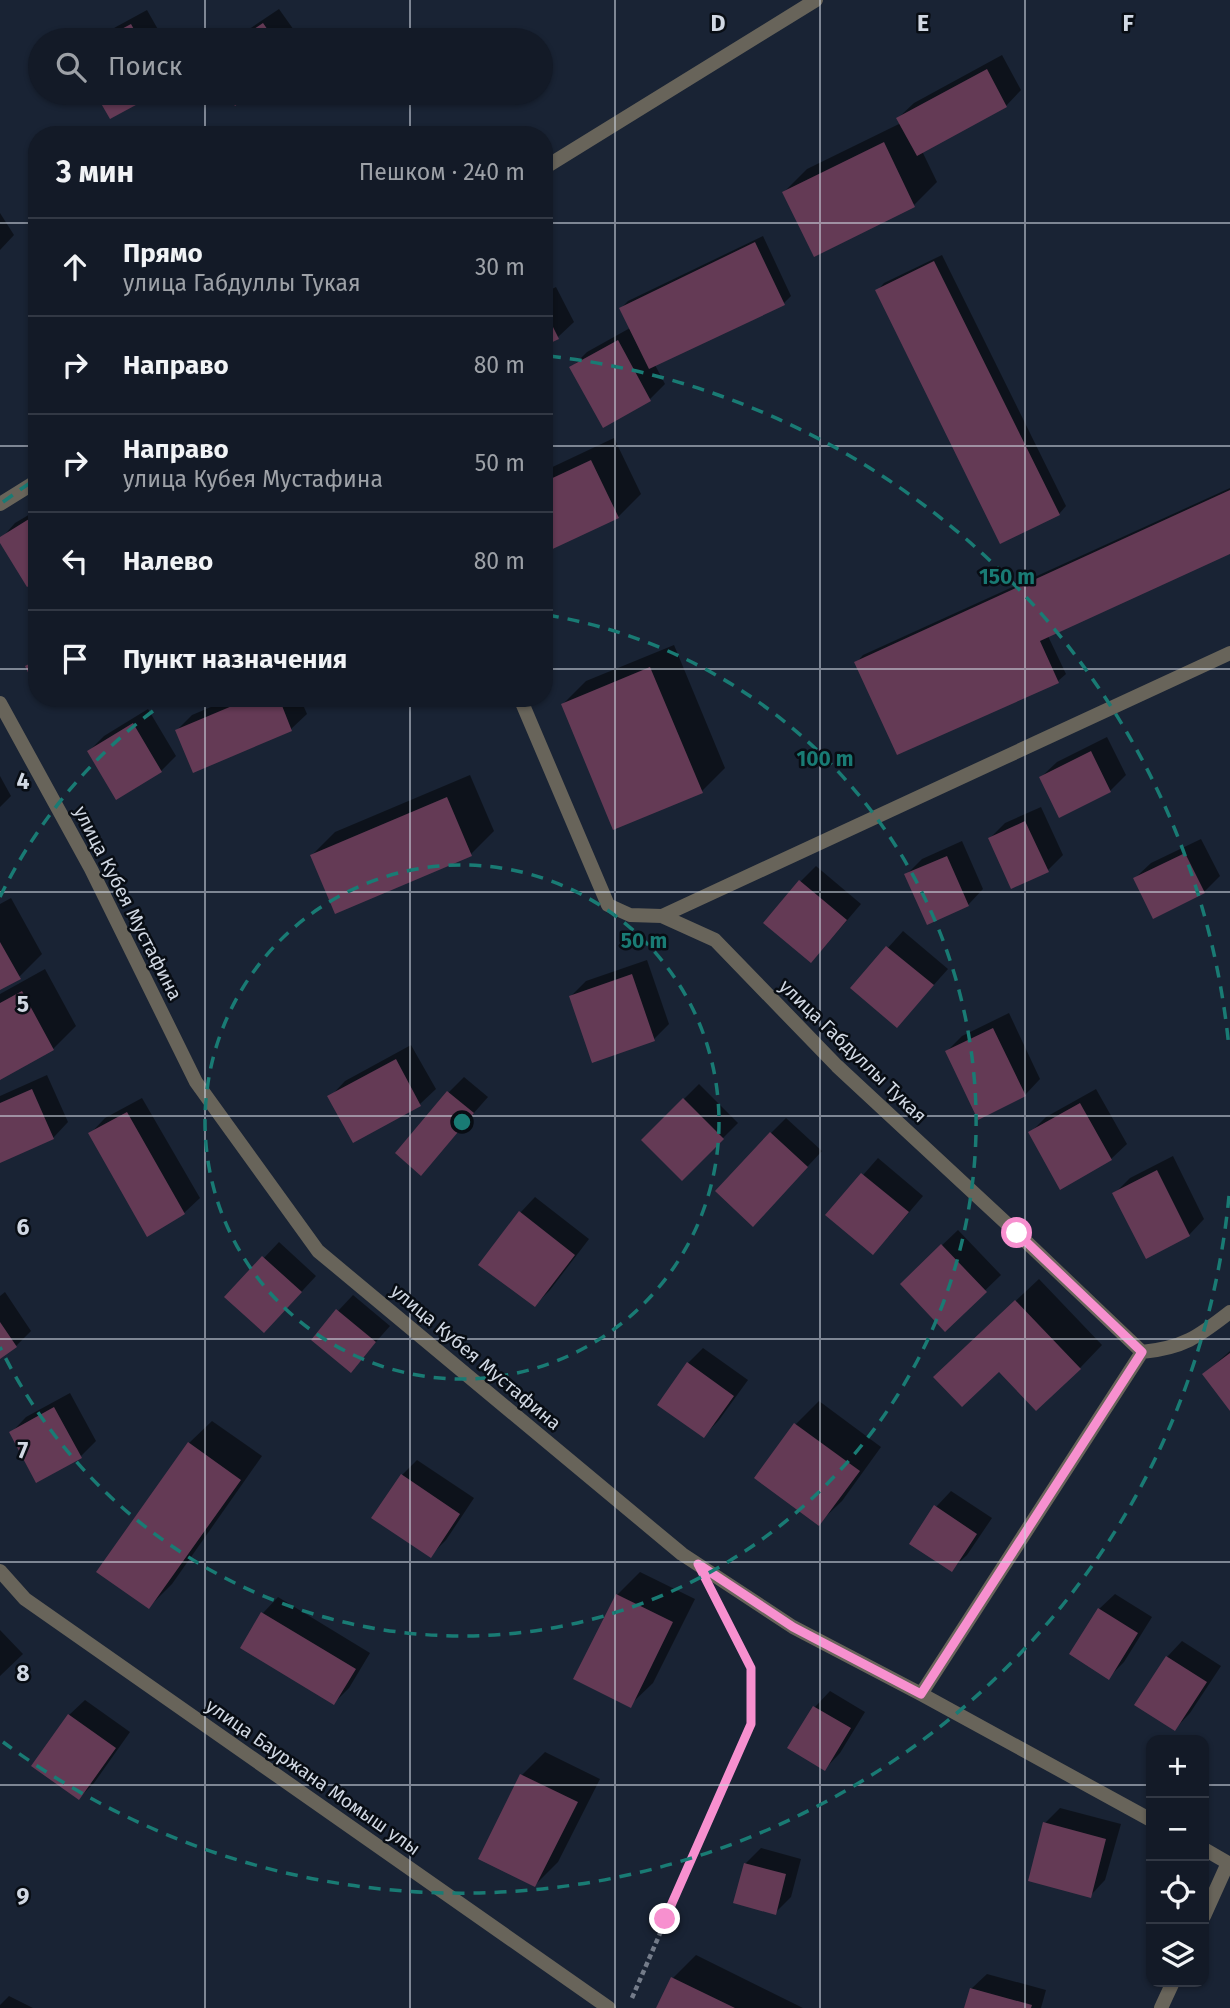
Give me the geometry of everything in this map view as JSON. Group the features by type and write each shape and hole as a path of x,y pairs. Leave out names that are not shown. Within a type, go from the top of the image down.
{"street":[{"path":"553,162 816,0"},
{"path":"0,504 28,487"},
{"path":"662,916 1230,653"},
{"name":"улица Кубея Мустафина","path":"0,703 91,869 196,1082 318,1251 698,1564 793,1627 1146,1817"},
{"name":"улица Габдуллы Тукая","path":"524,707 608,905 630,915 662,916 715,940 837,1066 1142,1352"},
{"path":"921,1694 1142,1352 1167,1350 1198,1337 1230,1312"},
{"name":"улица Бауржана Момыш улы","path":"0,1571 25,1599 609,2008"},
{"path":"1209,1852 1229,1863 1209,1905"},
{"path":"1161,2008 1171,1987"}],"path":[{"path":"627,2008 751,1724 751,1668 698,1564"}],"building":[{"path":"987,69 1007,107 917,156 896,118"},
{"path":"102,105 136,105 110,119"},
{"path":"884,142 915,207 814,257 782,192"},
{"path":"755,242 785,305 649,369 619,308"},
{"path":"934,261 1060,515 1000,544 875,290"},
{"path":"553,327 559,339 553,342"},
{"path":"618,340 651,401 603,428 569,367"},
{"path":"591,460 619,518 553,549 553,478"},
{"path":"1230,490 1230,554 1040,641 1059,683 897,755 854,662"},
{"path":"28,520 27,587 0,543 0,537"},
{"path":"650,667 703,793 613,830 561,704"},
{"path":"230,707 283,707 292,731 193,773 175,730"},
{"path":"133,723 162,772 116,800 87,751"},
{"path":"1091,751 1111,792 1059,818 1039,777"},
{"path":"447,797 472,856 335,914 310,855"},
{"path":"1025,821 1049,872 1011,889 988,838"},
{"path":"1185,853 1205,893 1153,919 1133,878"},
{"path":"947,856 969,906 927,925 904,874"},
{"path":"799,880 847,920 811,963 763,923"},
{"path":"0,942 21,979 0,990"},
{"path":"886,946 934,985 897,1028 850,988"},
{"path":"632,974 655,1041 592,1063 569,996"},
{"path":"22,991 54,1050 0,1080 0,1003"},
{"path":"993,1028 1026,1096 978,1120 945,1051"},
{"path":"396,1059 421,1106 353,1143 327,1096"},
{"path":"32,1089 54,1139 0,1163 0,1103"},
{"path":"447,1091 474,1113 421,1176 395,1153"},
{"path":"683,1098 724,1139 682,1181 641,1140"},
{"path":"1080,1103 1112,1160 1060,1190 1028,1132"},
{"path":"127,1112 185,1214 147,1237 88,1133"},
{"path":"770,1132 808,1167 753,1227 715,1191"},
{"path":"1157,1170 1190,1236 1146,1259 1112,1193"},
{"path":"861,1173 909,1212 873,1255 825,1215"},
{"path":"519,1211 575,1255 535,1307 478,1265"},
{"path":"941,1244 987,1292 945,1332 900,1284"},
{"path":"262,1256 302,1292 264,1333 224,1297"},
{"path":"1015,1300 1081,1369 1036,1411 999,1372 962,1407 933,1377"},
{"path":"336,1309 376,1342 351,1373 311,1340"},
{"path":"0,1322 17,1347 0,1359"},
{"path":"1230,1353 1230,1411 1202,1374"},
{"path":"687,1362 734,1396 704,1438 657,1405"},
{"path":"54,1407 82,1458 36,1483 9,1432"},
{"path":"794,1423 860,1471 819,1526 754,1478"},
{"path":"188,1442 241,1480 149,1609 96,1572"},
{"path":"401,1474 460,1514 431,1558 371,1518"},
{"path":"934,1505 977,1534 952,1572 909,1544"},
{"path":"616,1594 673,1622 631,1708 573,1679"},
{"path":"1098,1608 1138,1633 1109,1680 1069,1654"},
{"path":"261,1612 356,1669 334,1705 240,1648"},
{"path":"1166,1656 1207,1682 1175,1731 1134,1705"},
{"path":"813,1706 851,1728 825,1771 787,1748"},
{"path":"68,1714 116,1748 79,1800 31,1766"},
{"path":"520,1774 578,1802 535,1887 478,1859"},
{"path":"1043,1822 1106,1839 1091,1898 1028,1881"},
{"path":"744,1863 786,1874 776,1915 733,1903"},
{"path":"671,1977 735,2008 656,2008"},
{"path":"970,1988 1032,2005 1031,2008 964,2008"}],"route":[{"path":"665,1919 751,1724 751,1668 698,1564 793,1627 921,1694 1142,1352 1017,1233"}]}
